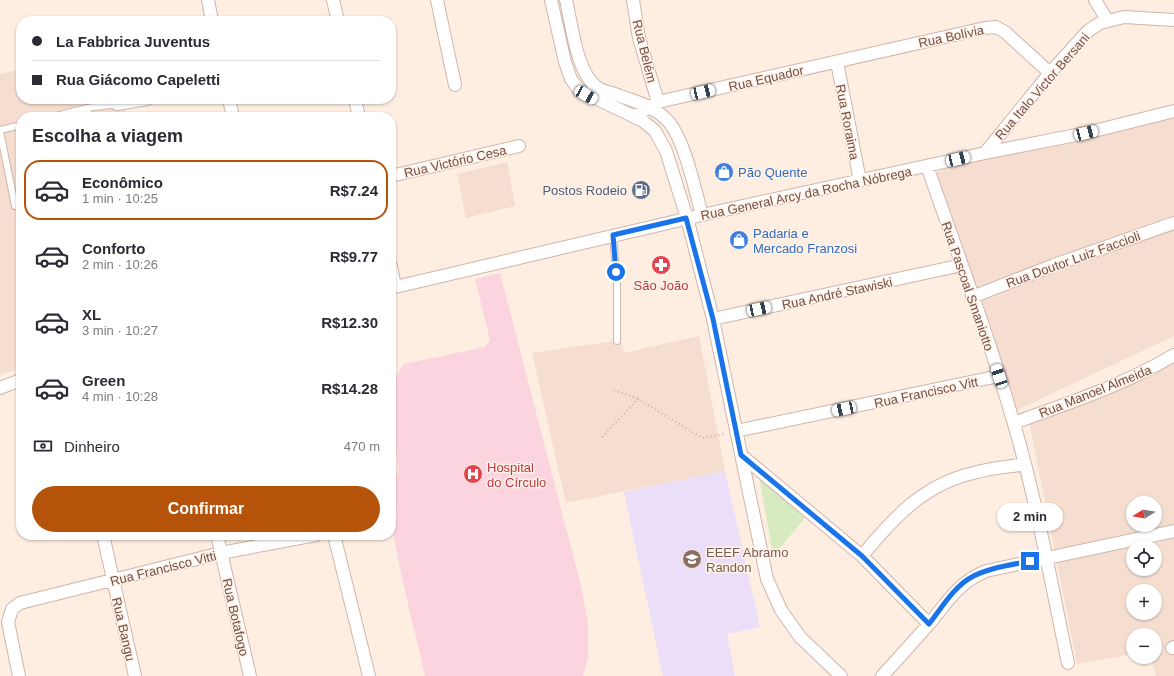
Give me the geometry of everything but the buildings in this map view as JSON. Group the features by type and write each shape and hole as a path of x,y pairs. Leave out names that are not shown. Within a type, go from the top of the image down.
{"street":[{"path":"208,0 211,16"},
{"path":"333,0 337,16"},
{"path":"437,0 455,85"},
{"path":"551,0 565,62 571,79 579,90 654,104 674,130 681,144 702,215"},
{"path":"566,0 579,58 596,94 635,116 655,131 666,151 686,218 713,319 767,579 778,604 800,637 841,676"},
{"name":"Rua Belém","path":"633,0 639,38 654,104"},
{"path":"1095,0 1107,20"},
{"name":"Rua Italo Victor Bersani","path":"985,153 1050,73 1088,31 1107,20 1137,17 1174,20"},
{"path":"556,24 571,22"},
{"name":"Rua Bolívia","path":"837,62 985,28 996,27 1005,32 1050,73"},
{"path":"565,62 579,58"},
{"name":"Rua Equador","path":"654,104 837,62"},
{"name":"Rua Roraima","path":"837,62 860,181"},
{"path":"635,116 654,104"},
{"name":"Rua General Arcy da Rocha Nóbrega","path":"396,286 686,218 985,153 1086,133 1174,111"},
{"path":"666,151 681,144"},
{"name":"Rua Victório Cesa","path":"396,175 519,146"},
{"name":"Rua Pascoal Smaniotto","path":"927,166 962,265 1014,423 1025,464 1068,663"},
{"name":"Rua Doutor Luiz Faccioli","path":"972,297 1054,265 1174,223"},
{"name":"Rua André Stawiski","path":"713,319 962,265"},
{"name":"Rua Manoel Almeida","path":"1014,423 1093,394 1153,367 1174,355"},
{"name":"Rua Francisco Vitt","path":"736,431 999,376"},
{"path":"0,388 16,382"},
{"path":"741,455 862,556 929,624"},
{"path":"862,556 892,520 905,508 926,493 951,480 973,473 1025,464"},
{"path":"882,676 929,624 952,594 970,578 986,571 1174,531"},
{"name":"Rua Bangu","path":"104,540 135,676"},
{"name":"Rua Botafogo","path":"218,540 250,676"},
{"name":"Rua Francisco Vitti","path":"19,676 8,622 12,609 20,603 221,553 290,540"},
{"path":"335,540 369,676"}],"lane":[{"path":"71,112 87,108 117,104"},
{"path":"87,108 88,112"},
{"path":"15,206 0,130 16,126"},
{"path":"613,235 617,284 617,341"}],"path":[{"path":"614,390 638,399 702,438 736,431"},
{"path":"602,437 638,399"}],"shaded area":[{"path":"16,70 16,104 124,104 126,112 16,112 16,370 0,375 0,74"},
{"path":"1174,111 1174,336 1015,411 936,172"},
{"path":"507,162 515,206 466,218 457,174"},
{"name":"Hospital do Círculo","path":"500,273 582,590 588,624 588,657 583,676 425,676 395,540 396,540 397,514 396,474 399,473 396,453 396,376 404,364 485,347 490,340 475,279"},
{"path":"699,336 725,471 566,503 532,353 621,340 624,353"},
{"path":"1174,361 1174,676 1156,676 1153,664 1162,664 1162,628 1126,628 1126,655 1077,664 1029,421 1141,381"},
{"name":"EEEF Abramo Randon","path":"725,471 760,627 727,634 735,676 663,676 624,492"}],"green space":[{"path":"759,476 805,518 773,556"}],"place":[{"name":"Pão Quente","path":"724,172"},
{"name":"Postos Rodeio","path":"641,190"},
{"name":"Padaria e Mercado Franzosi","path":"739,240"},
{"name":"São João","path":"661,265"},
{"name":"Hospital do Círculo","path":"473,474"},
{"name":"EEEF Abramo Randon","path":"692,559"}],"route":[{"path":"616,272 613,235 686,218 713,319 741,455 862,556 929,624 952,594 970,578 986,571 1030,561"}]}
